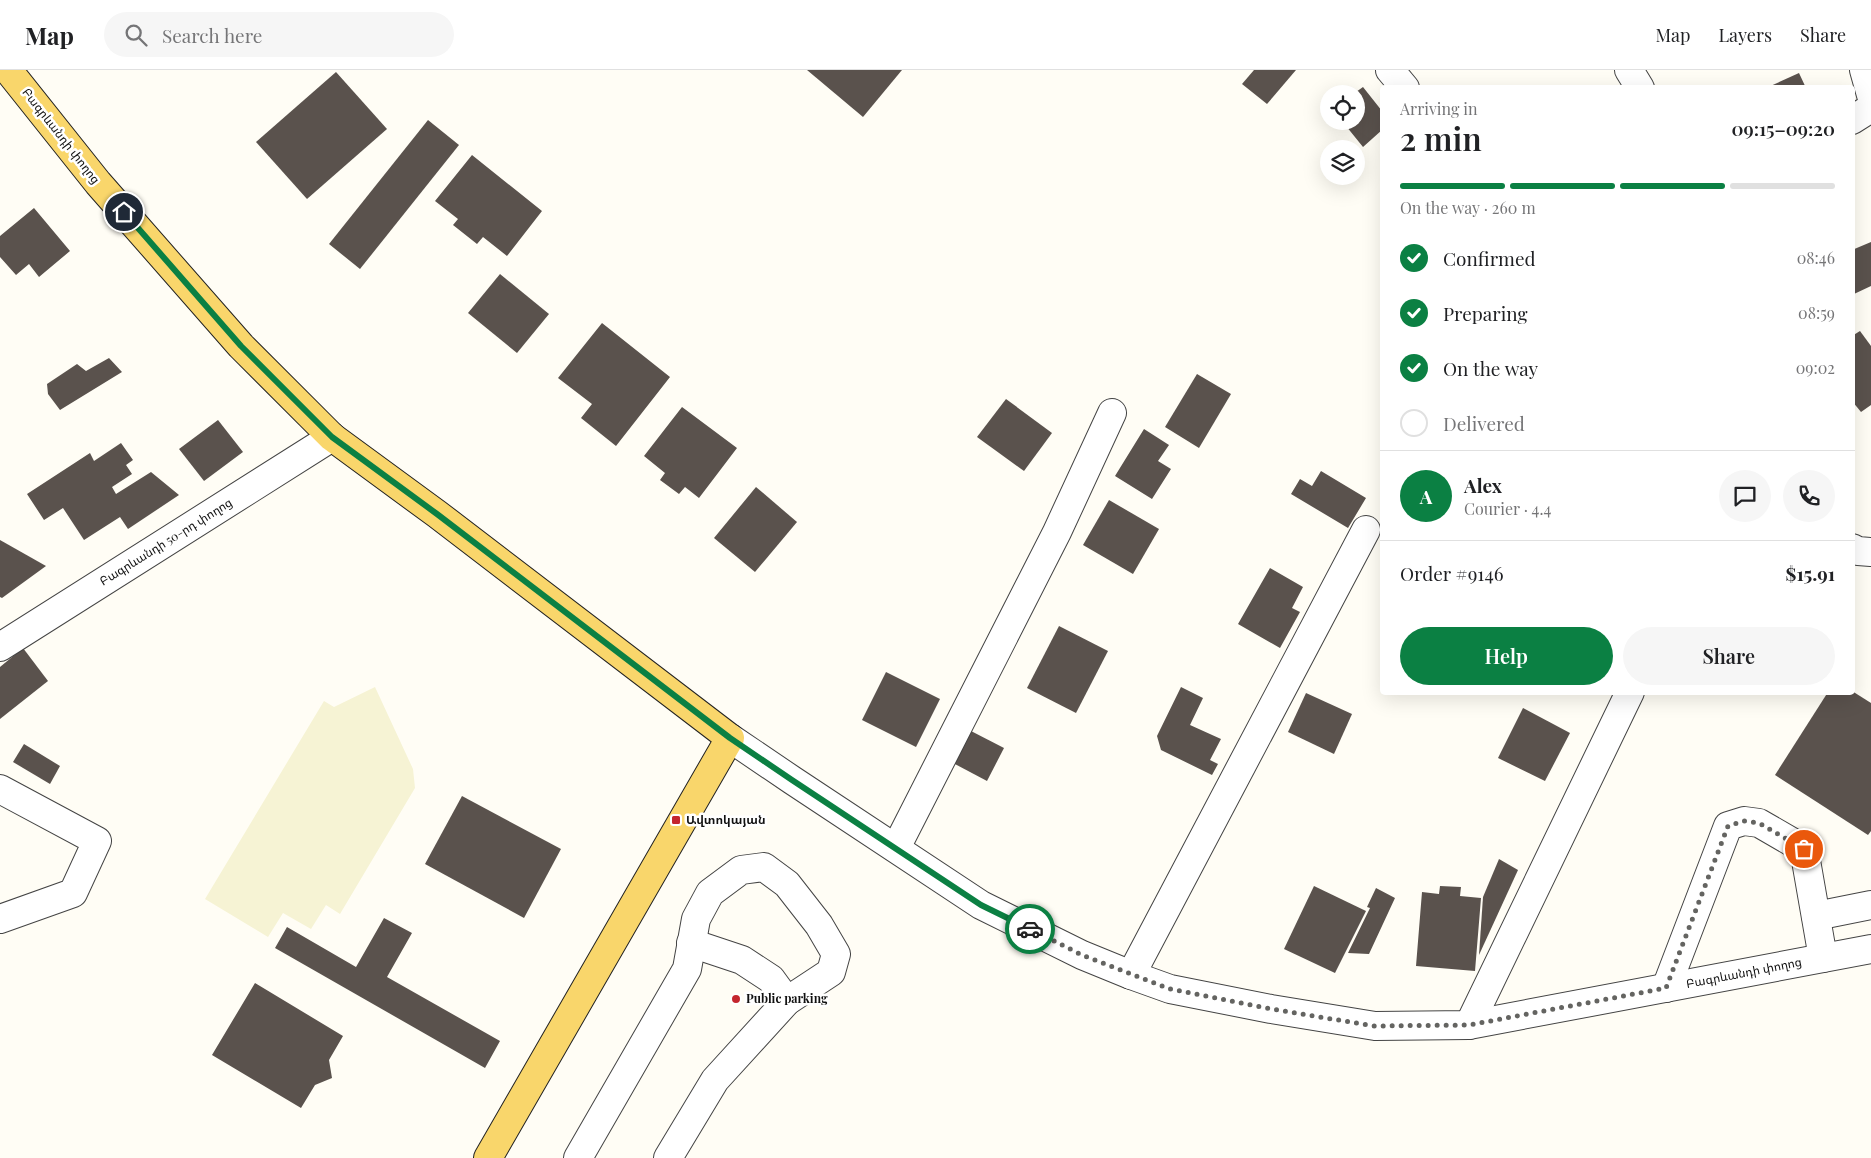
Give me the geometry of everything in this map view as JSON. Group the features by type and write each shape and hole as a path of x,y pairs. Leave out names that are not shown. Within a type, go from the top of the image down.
{"main road":[{"name":"Բագրևանդի փողոց","path":"8,70 98,183 228,331 332,437 445,520 730,738"},
{"path":"488,1158 730,738"}],"street":[{"path":"1390,70 1402,85"},
{"path":"1629,70 1638,85"},
{"path":"1864,70 1871,95"},
{"path":"1855,118 1871,108"},
{"path":"896,848 1057,532 1112,413"},
{"name":"Բագրևանդի 50-րդ փողոց","path":"0,647 332,437"},
{"path":"1130,975 1366,530"},
{"path":"1855,550 1871,552"},
{"path":"1469,1025 1629,695"},
{"name":"Բագրևանդի փողոց","path":"730,738 981,905 1082,955 1130,975 1170,989 1272,1009 1365,1024 1469,1025 1871,949"},
{"path":"0,790 97,841 73,893 0,919"},
{"path":"1666,988 1728,826 1744,821 1759,823 1804,849 1823,958"},
{"path":"578,1158 687,969 696,918 710,893 741,870 764,867 787,884 819,925 836,954 830,972 787,1001 715,1080 668,1158"},
{"path":"1816,916 1871,905"},
{"path":"691,944 742,960 771,979 787,1001"}],"shaded area":[{"path":"375,687 413,769 415,788 340,914 326,905 311,929 283,913 268,937 205,899 324,701 334,707"}],"building":[{"path":"807,70 902,70 863,117"},
{"path":"1254,70 1296,70 1267,104 1242,84"},
{"path":"336,72 387,129 307,199 256,142"},
{"path":"1799,73 1805,85 1773,85"},
{"path":"1365,90 1380,108 1380,132 1365,145 1365,140 1357,140 1349,130 1365,130"},
{"path":"428,120 459,145 360,269 329,244"},
{"path":"472,155 542,211 507,256 483,237 477,244 453,225 458,219 435,201"},
{"path":"34,208 70,251 39,277 29,264 16,275 0,257 0,236"},
{"path":"1871,242 1871,286 1855,294 1855,249"},
{"path":"500,274 549,314 517,353 468,313"},
{"path":"602,323 670,377 616,446 581,418 592,404 558,378"},
{"path":"1860,331 1871,346 1871,405 1861,412 1855,405 1855,334"},
{"path":"109,358 122,372 60,410 48,394 47,384 77,364 86,371"},
{"path":"1197,374 1231,394 1199,448 1165,427"},
{"path":"1006,399 1052,433 1024,471 977,437"},
{"path":"682,407 737,448 699,498 685,487 679,494 660,480 665,473 644,456"},
{"path":"218,420 243,452 204,481 179,449"},
{"path":"1144,429 1169,445 1158,461 1171,469 1152,499 1115,476"},
{"path":"121,443 133,460 126,465 132,474 112,487 116,494 151,472 179,495 128,529 120,517 84,540 63,508 44,520 27,494 90,453 94,461"},
{"path":"1321,471 1366,498 1348,528 1291,494 1300,479 1312,486"},
{"path":"756,487 797,522 755,572 714,538"},
{"path":"1109,500 1159,529 1133,574 1083,545"},
{"path":"0,540 46,566 2,598 0,597"},
{"path":"1270,568 1303,587 1292,608 1300,612 1280,648 1238,624"},
{"path":"1059,626 1108,651 1076,713 1027,688"},
{"path":"23,648 48,681 0,719 0,667"},
{"path":"886,672 940,699 916,747 862,720"},
{"path":"1181,687 1203,698 1190,725 1221,739 1210,760 1218,764 1212,775 1161,750 1157,736"},
{"path":"1306,693 1352,714 1334,754 1288,732"},
{"path":"1855,693 1871,703 1871,831 1868,835 1775,775 1826,695 1855,695"},
{"path":"1523,708 1570,733 1545,781 1498,758"},
{"path":"971,731 1004,748 987,781 953,763"},
{"path":"24,744 60,766 50,784 13,762"},
{"path":"462,796 561,849 524,918 425,864"},
{"path":"1499,859 1518,870 1479,955 1483,897"},
{"path":"1314,886 1366,911 1335,973 1284,949"},
{"path":"1440,886 1461,887 1460,896 1481,898 1475,971 1416,966 1422,892 1439,894"},
{"path":"1376,888 1395,898 1369,954 1348,953 1370,908 1367,907"},
{"path":"384,918 412,933 387,977 500,1041 485,1068 275,948 287,927 356,967"},
{"path":"255,983 343,1036 329,1060 332,1078 315,1085 301,1108 212,1055"}],"way so far":[{"path":"1030,929 1082,955 1170,989 1374,1026 1469,1025 1666,988 1728,826 1744,821 1759,823 1804,849"}],"place":[{"name":"Ավտոկայան","path":"676,820"},
{"name":"Public parking","path":"736,999"}],"route":[{"path":"124,212 241,346 332,437 437,514 730,738 981,905 1030,929"}]}
